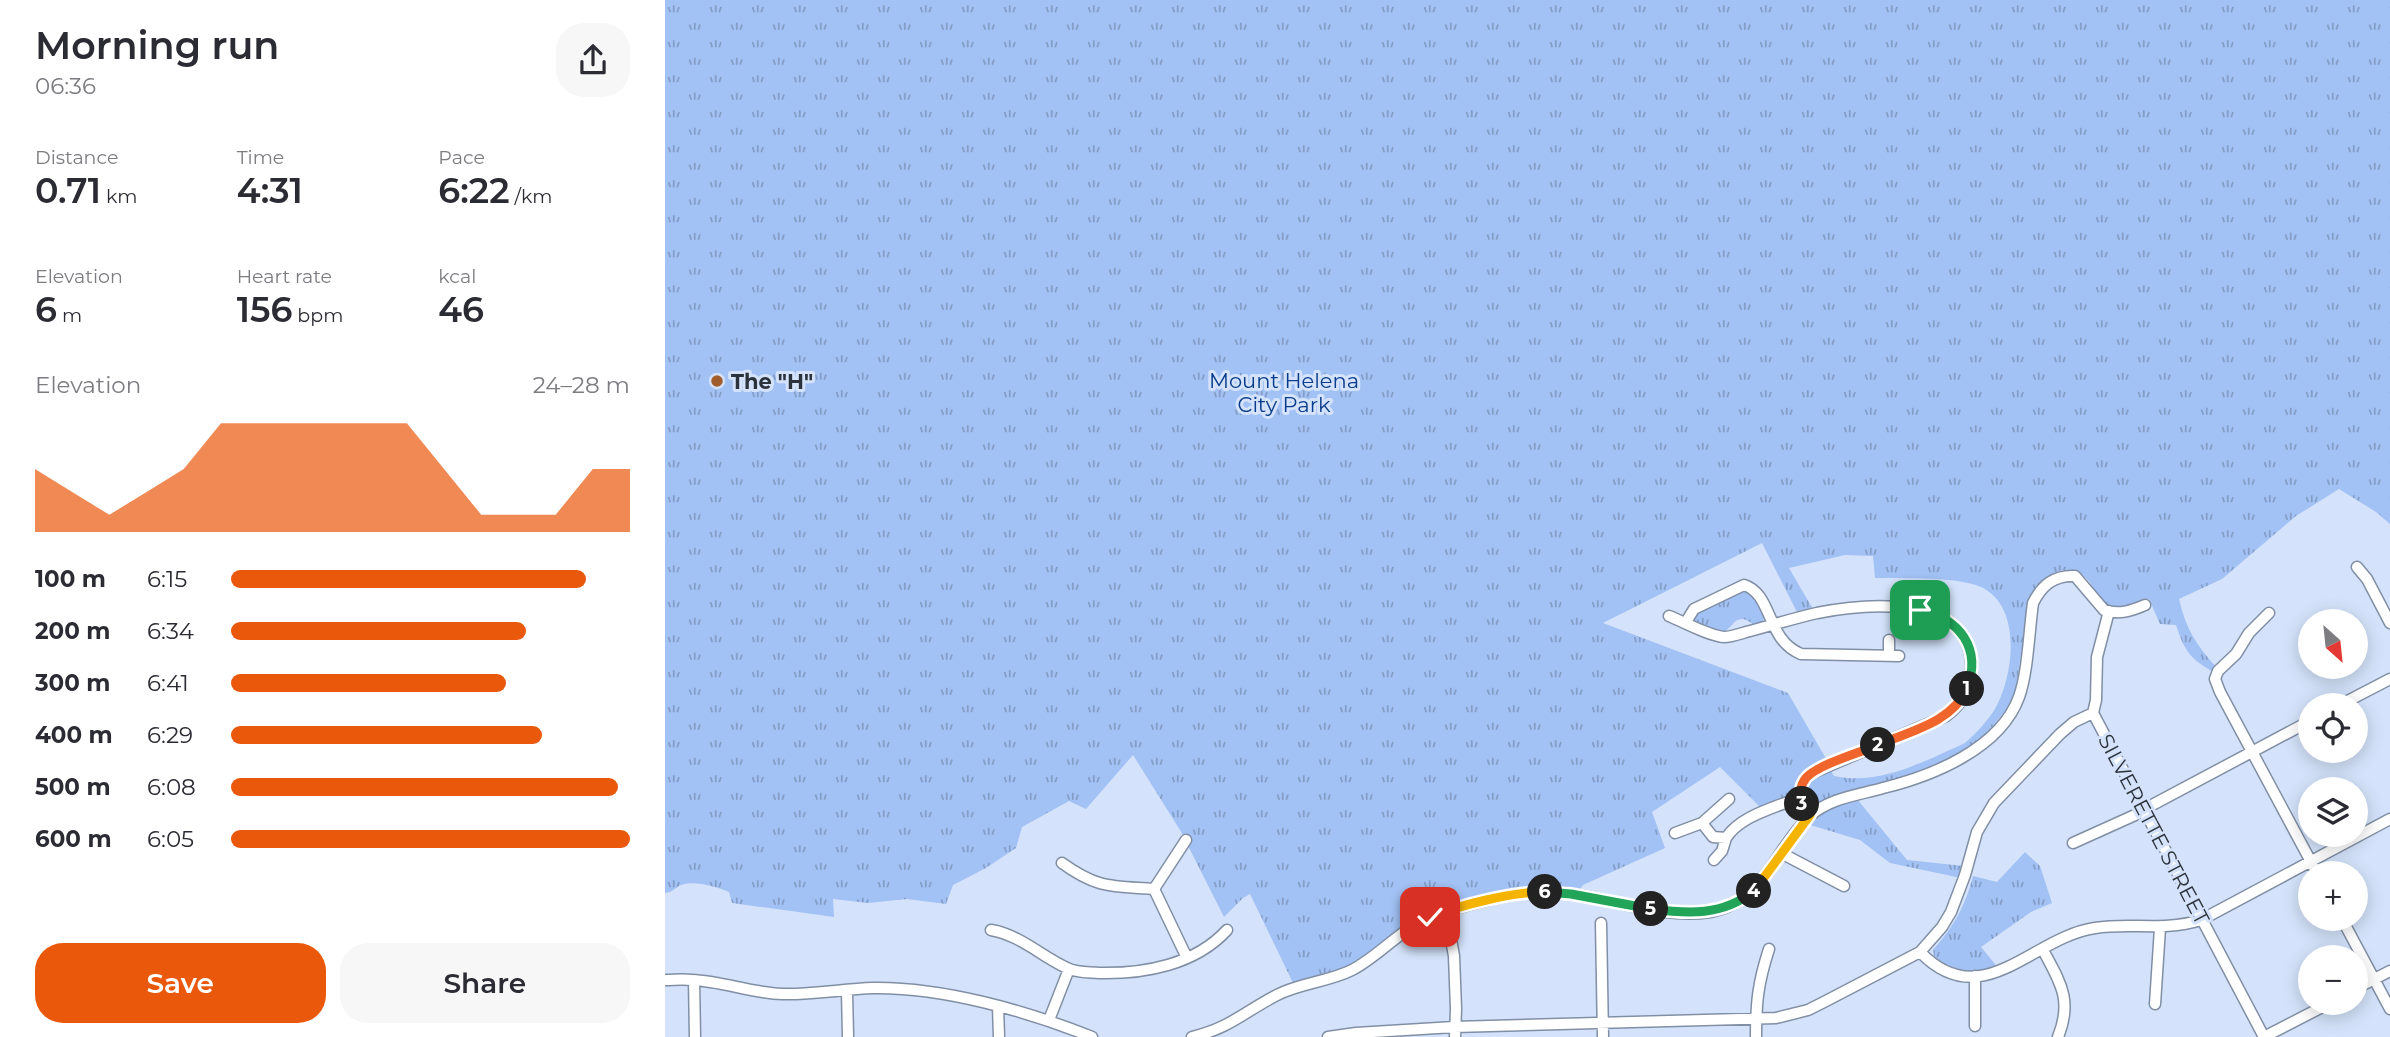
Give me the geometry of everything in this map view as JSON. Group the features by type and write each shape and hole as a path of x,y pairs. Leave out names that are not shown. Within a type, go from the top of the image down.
{"street":[{"path":"2357,567 2367,579 2390,623"},
{"path":"1192,1037 1215,1031 1276,996 1351,971 1406,930 1445,912 1531,892 1553,892 1675,912 1711,912 1731,905 1754,890 1810,815 1845,797 1918,779 1949,765 1991,736 2019,697 2033,603 2040,590 2053,579 2075,576 2104,610 2127,612 2145,605"},
{"path":"1686,622 1694,609 1744,585 1756,592 1778,636 1790,650 1801,654 1894,656 1889,640"},
{"path":"1669,616 1724,637 1820,613 1901,608 1938,615 1954,625 1964,637 1971,653 1969,683 1958,706 1934,721 1810,774 1802,784 1800,797 1802,805 1810,815"},
{"name":"SILVERETTE STREET","path":"2109,611 2097,657 2096,700 2092,713 2264,1037"},
{"path":"2269,613 2249,633 2236,654 2218,671 2215,678 2311,861 2390,819"},
{"path":"2363,693 2390,679"},
{"path":"1328,1037 1356,1033 1455,1032 1602,1022 1776,1018 1808,1010 1920,952 1951,912 1977,832 1994,803 2060,734 2074,722 2092,713"},
{"path":"2154,804 2298,727"},
{"path":"1714,860 1736,825 1800,797"},
{"path":"1675,833 1702,823 1729,799"},
{"path":"2073,843 2144,811"},
{"path":"1702,823 1713,837 1727,838"},
{"path":"1154,889 1186,840"},
{"path":"1781,853 1844,886"},
{"path":"1062,863 1080,876 1100,884 1154,889"},
{"path":"1920,952 1945,971 1975,976 1998,972 2071,935 2094,928 2160,928 2201,920 2298,868"},
{"path":"1154,889 1187,958"},
{"path":"1445,912 1454,956 1455,1032"},
{"path":"1601,923 1603,1037"},
{"path":"2155,1004 2160,928"},
{"path":"991,930 1016,939 1069,969 1080,972 1122,973 1146,971 1187,958 1207,948 1227,930"},
{"path":"2349,931 2390,1009"},
{"path":"1756,1037 1759,977 1769,949"},
{"path":"2043,950 2061,984 2066,1003 2058,1037"},
{"path":"1049,1020 1069,969"},
{"path":"2368,982 2390,971"},
{"path":"1975,976 1975,1027"},
{"path":"665,980 694,980 758,993 902,989 998,1006 1049,1020 1092,1037"},
{"path":"694,980 695,1037"},
{"path":"847,991 848,1037"},
{"path":"998,1006 999,1037"},
{"path":"2264,1037 2307,1015"}],"green space":[{"name":"Mount Helena City Park","path":"665,0 2390,0 2390,524 2339,489 2296,516 2222,579 2179,599 2193,636 2216,667 2213,672 2189,653 2176,625 2160,624 2149,599 2127,608 2112,607 2104,602 2080,573 2063,570 2055,573 2040,583 2030,597 2015,693 2011,704 1983,738 1963,755 1894,783 1838,795 1813,809 1806,804 1805,791 1814,779 1831,771 1834,776 1848,778 1875,777 1928,760 1969,740 1990,716 2002,693 2010,660 2009,625 1994,596 1981,587 1958,581 1875,578 1873,556 1845,555 1789,568 1814,611 1798,614 1762,543 1603,623 1788,693 1828,762 1803,778 1795,795 1761,808 1720,767 1652,812 1665,848 1583,885 1578,892 1555,889 1438,911 1352,967 1294,985 1250,894 1224,917 1180,830 1133,755 1086,809 1069,801 1022,827 1016,848 953,885 946,904 907,899 868,903 833,899 834,917 732,903 729,892 699,884 681,885 665,893"},
{"path":"1744,589 1753,592 1765,615 1762,623 1754,625 1739,619 1722,633 1695,622 1694,615 1697,612"},
{"path":"1857,799 1907,860 1964,866 1961,878 1890,863 1860,840 1807,824 1830,808"},
{"path":"2025,852 2040,866 2052,903 2031,912 1981,947 1999,969 1965,970 1934,956 1933,950 1947,933 1962,907 1973,876 1997,882"}],"place":[{"name":"The \"H\"","path":"717,381"}],"route":[{"path":"1430,917 1531,892 1571,894 1638,907 1693,913 1711,912 1745,898 1763,881 1810,815 1802,805 1800,797 1802,784 1810,774 1946,716 1958,706 1967,692 1972,661 1964,637 1947,620 1920,610"}]}
